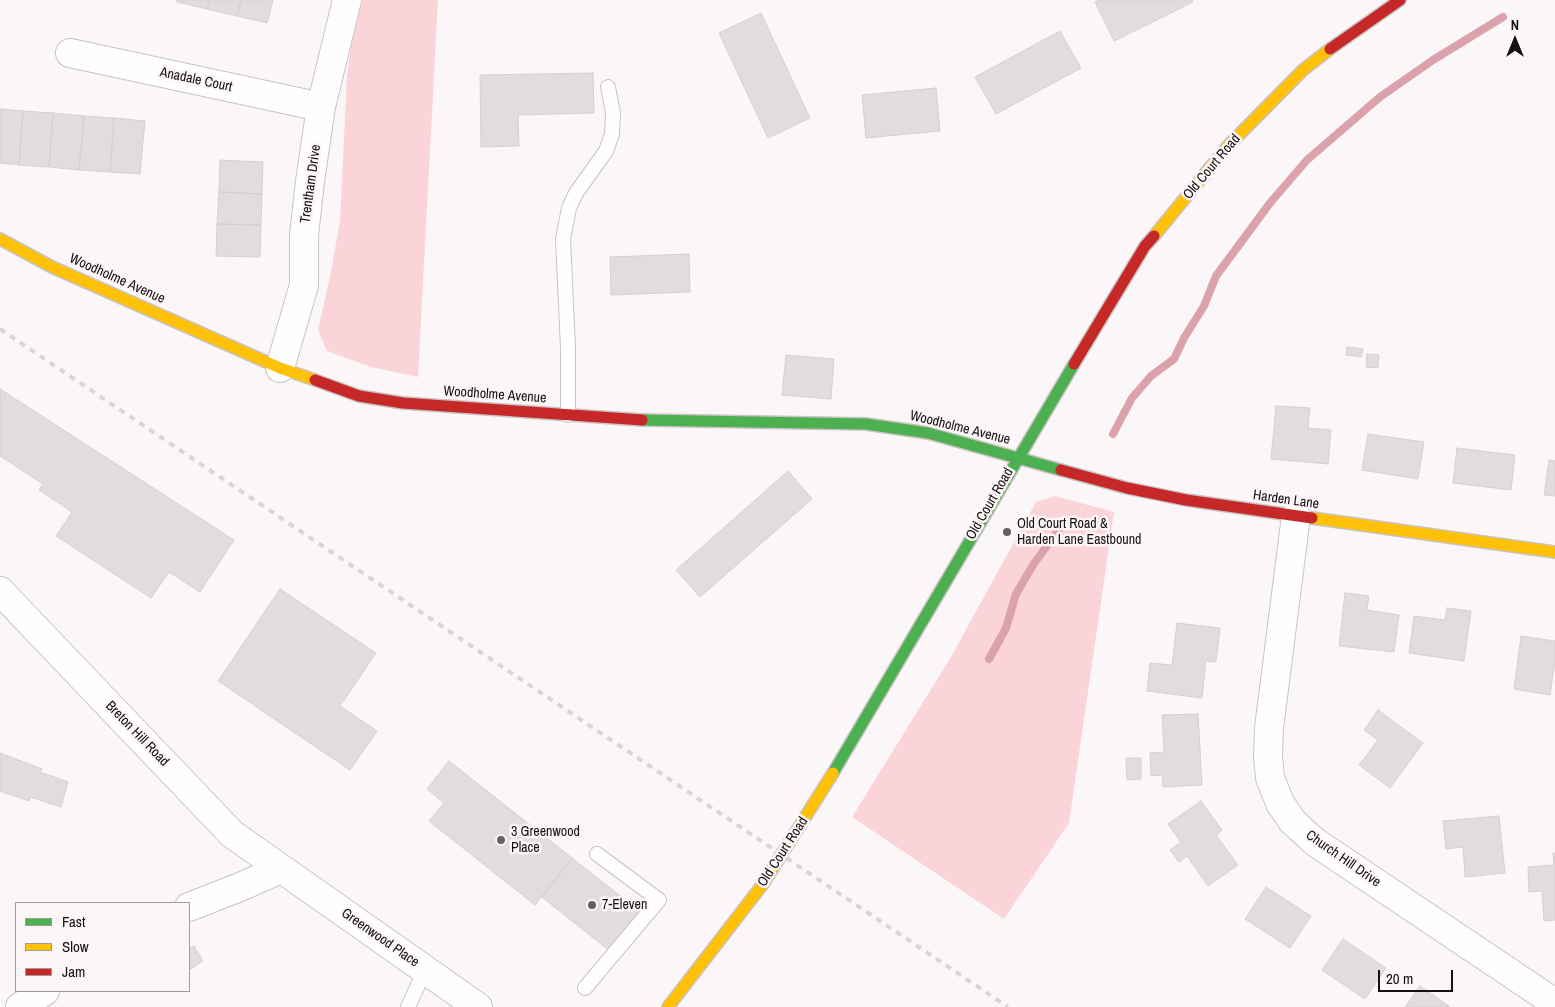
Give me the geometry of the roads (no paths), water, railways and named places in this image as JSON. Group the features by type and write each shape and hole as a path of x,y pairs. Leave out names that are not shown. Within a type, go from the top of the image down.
{"street":[{"name":"Trentham Drive","path":"280,368 304,286 304,235 322,107 347,0"},
{"name":"Old Court Road","path":"668,1007 763,884 821,793 1145,246 1227,147 1303,70 1354,30 1400,0"},
{"name":"Anadale Court","path":"70,53 322,107"},
{"name":"Woodholme Avenue","path":"0,239 52,267 280,368 359,396 385,401 649,421 866,424 928,433 1018,458"},
{"name":"Harden Lane","path":"1018,458 1127,488 1186,500 1555,552"},
{"name":"Church Hill Drive","path":"1296,516 1269,728 1268,756 1270,778 1280,803 1293,822 1315,842 1555,1002"},
{"name":"Breton Hill Road","path":"0,591 232,834 281,868"},
{"path":"190,907 281,868"},
{"name":"Greenwood Place","path":"281,868 478,1007"},
{"path":"20,1007 43,992"}],"lane":[{"path":"568,415 568,348 562,239 564,223 573,200 606,151 612,134 613,112 608,87"},
{"path":"585,988 659,900 597,854"},
{"path":"408,1007 425,970"}],"waterway":[{"path":"1113,434 1132,398 1151,376 1174,359 1184,338 1204,306 1216,276 1270,203 1307,160 1380,97 1433,60 1503,17"},
{"path":"989,659 1006,628 1016,594 1033,565 1065,521"}],"railway":[{"path":"0,329 1008,1007"}],"place":[{"name":"Old Court Road & Harden Lane Eastbound","path":"1007,532"},
{"name":"3 Greenwood Place","path":"501,840"},
{"name":"7-Eleven","path":"592,905"}]}
